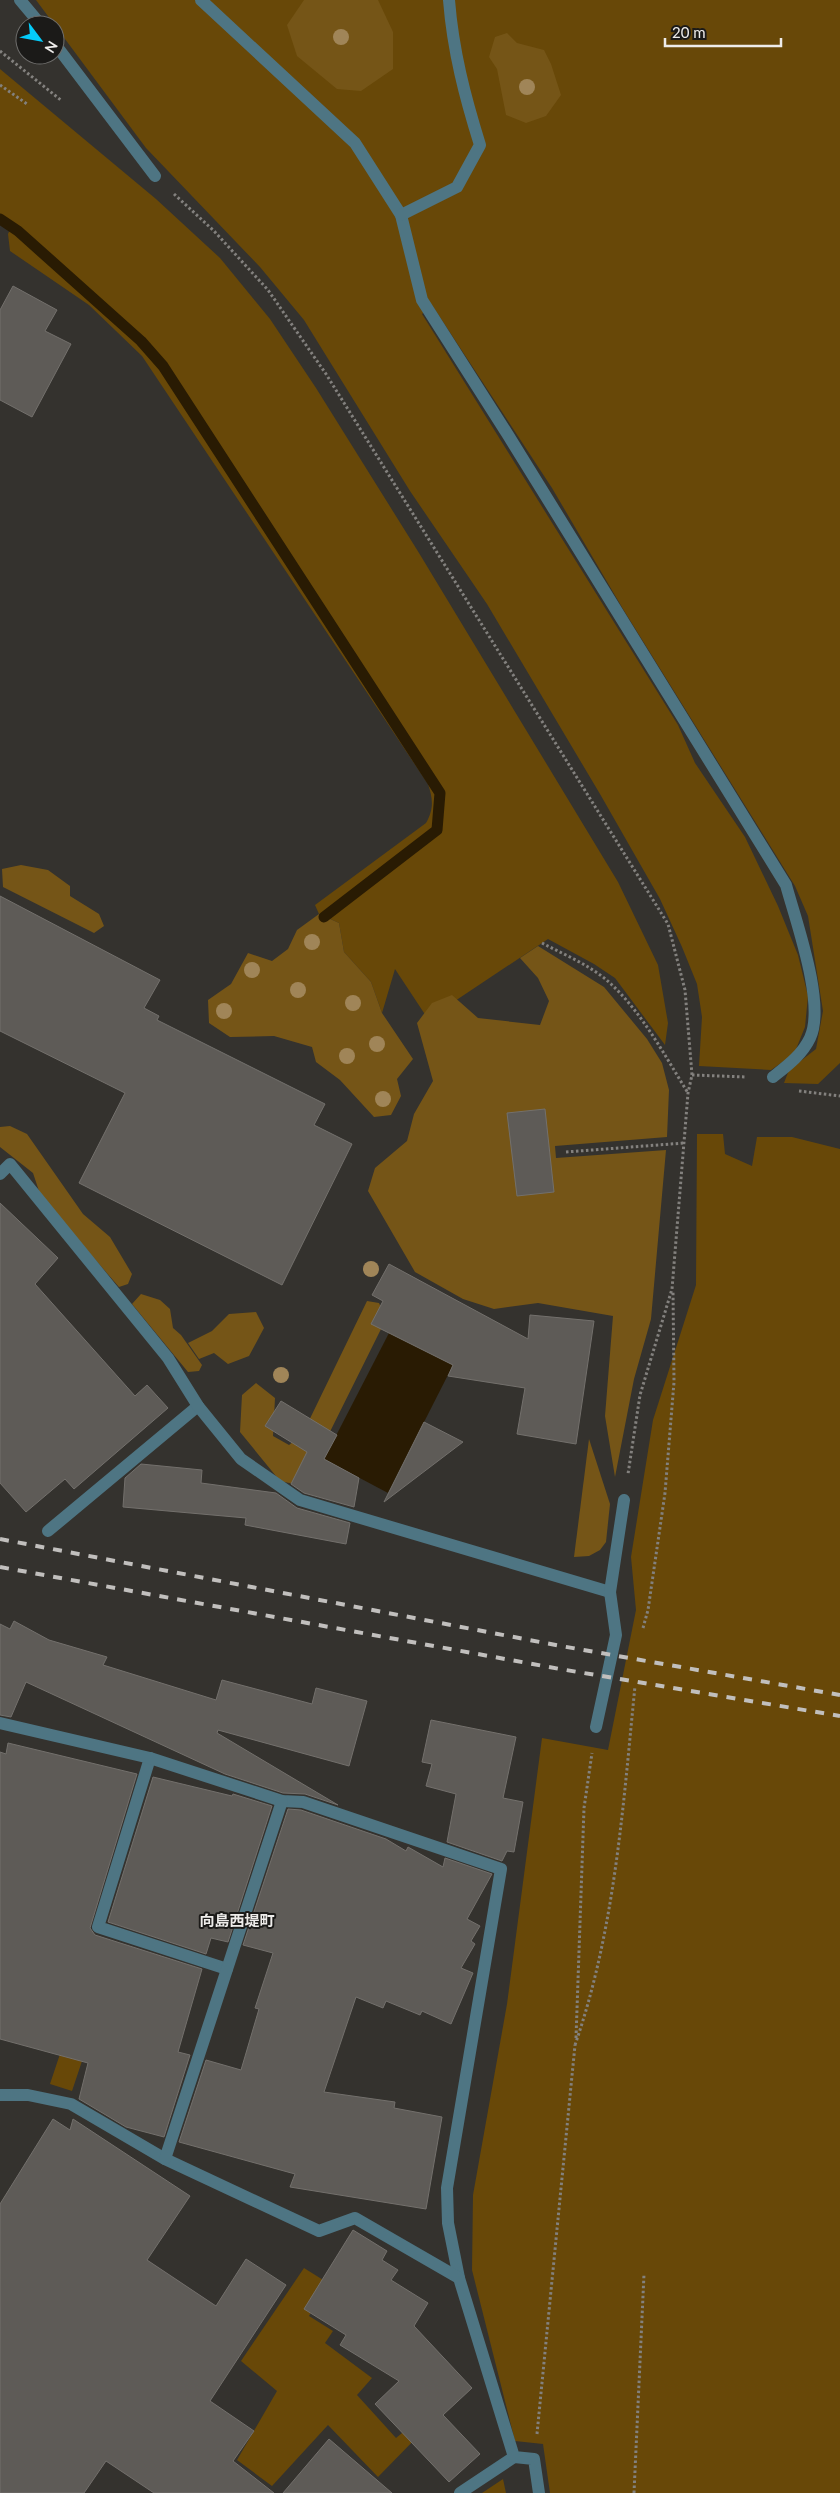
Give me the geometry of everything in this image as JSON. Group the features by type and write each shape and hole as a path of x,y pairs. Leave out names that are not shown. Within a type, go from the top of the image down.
{"street":[{"path":"20,0 33,15"},
{"path":"201,0 355,143 402,215 422,300 508,435 786,885 804,950 815,1005 810,1037 798,1056 773,1077"},
{"path":"402,215 456,188 480,145 461,81 451,36 449,0"},
{"path":"65,57 155,176"},
{"path":"0,1174 10,1164 168,1358 198,1406 241,1459 300,1500 610,1592"},
{"path":"48,1531 198,1406"},
{"path":"596,1727 616,1635 610,1592 624,1500"},
{"path":"0,1723 150,1758 282,1801 303,1802 500,1869 447,2188 448,2223 459,2278 514,2457"},
{"path":"150,1758 98,1927 227,1970"},
{"path":"165,2159 282,1801"},
{"path":"0,2095 28,2095 71,2104 165,2159 319,2231 355,2218 459,2278"},
{"path":"460,2493 514,2457 534,2459 539,2493"}],"path":[{"path":"0,51 70,107"},
{"path":"0,85 28,104"},
{"path":"155,176 214,230 268,290 326,374 668,924 685,990 692,1075 688,1094 672,1289 640,1395 624,1500"},
{"path":"542,943 578,962 616,989 643,1022 688,1094"},
{"path":"692,1075 773,1077"},
{"path":"819,1092 840,1096"},
{"path":"566,1152 684,1143"},
{"path":"534,2459 577,2031 584,1808 596,1727"},
{"path":"634,2493 644,2274"}],"shaded area":[{"path":"36,0 840,0 840,1063 818,1084 784,1083 789,1070 816,1049 823,1011 808,916 795,886 623,609 552,488 432,305 422,314 678,725 695,763 745,837 778,906 798,955 808,996 805,1027 794,1054 771,1070 699,1066 702,1017 697,984 660,899 487,604 410,491 304,320 260,267 146,148 65,39 65,15 47,15"},
{"path":"304,0 378,0 393,32 393,69 361,91 337,89 297,56 287,25"},
{"path":"507,33 517,43 544,50 551,64 561,95 546,116 526,123 506,115 497,69 489,57 495,37"},
{"path":"0,69 156,199 220,258 270,319 316,388 419,553 618,882 658,965 668,1023 665,1045 615,978 594,964 548,939 428,1019 395,969 382,1013 371,982 344,952 339,923 319,914 315,905 426,823 432,804 428,784 142,356 89,305 10,251 8,234 12,225 0,216"},
{"path":"21,865 48,870 70,886 70,896 99,914 104,926 94,933 3,887 2,869"},
{"path":"319,914 339,923 344,952 371,982 382,1013 413,1059 397,1079 401,1096 391,1115 374,1117 340,1080 316,1062 312,1047 274,1036 230,1037 209,1023 208,1000 231,984 248,953 272,961 288,949 297,930"},
{"path":"538,946 604,987 647,1039 662,1063 669,1090 667,1137 555,1146 556,1158 666,1150 651,1319 634,1379 615,1477 605,1416 613,1316 538,1303 494,1309 463,1299 415,1272 368,1191 375,1168 407,1141 414,1114 433,1081 417,1023 432,1003 452,995 478,1018 540,1025 549,1001 538,978 520,958"},
{"path":"10,1126 27,1134 83,1214 110,1237 132,1274 128,1284 119,1287 41,1197 33,1173 0,1147 0,1127"},
{"path":"697,1134 723,1134 725,1154 752,1166 757,1137 792,1137 840,1149 840,2493 550,2493 543,2444 515,2441 472,2270 473,2195 507,2004 542,1738 608,1750 636,1610 631,1557 653,1420 696,1285"},
{"path":"141,1294 160,1300 170,1309 173,1328 181,1335 202,1365 199,1371 188,1372 132,1304"},
{"path":"367,1301 379,1303 386,1319 303,1486 280,1481 240,1432 242,1395 256,1383 275,1398 273,1436 289,1445 302,1435"},
{"path":"256,1312 264,1328 249,1356 228,1364 214,1353 199,1359 188,1343 212,1331 229,1314"},
{"path":"389,1333 453,1365 388,1493 324,1459"},
{"path":"589,1439 610,1504 606,1542 600,1550 589,1556 574,1557"},
{"path":"78,2000 100,2007 72,2091 50,2084"},
{"path":"304,2268 328,2283 309,2316 333,2331 325,2343 372,2378 357,2395 396,2438 413,2424 422,2432 378,2477 328,2425 272,2486 237,2460 277,2391 241,2361"},
{"path":"503,2479 506,2493 482,2493"}],"building":[{"path":"13,286 57,310 45,331 71,344 32,417 0,400 0,310"},
{"path":"0,896 160,980 144,1008 159,1016 157,1020 325,1104 314,1125 352,1144 282,1285 79,1183 125,1093 0,1031"},
{"path":"545,1109 554,1192 517,1196 507,1113"},
{"path":"0,1203 58,1258 35,1284 135,1396 147,1385 168,1408 74,1489 65,1479 26,1512 0,1483"},
{"path":"389,1264 528,1339 530,1315 594,1321 576,1444 517,1434 525,1388 448,1376 453,1365 371,1324 383,1301 372,1295"},
{"path":"281,1401 337,1435 324,1459 359,1478 354,1507 304,1493 291,1484 307,1452 265,1426"},
{"path":"424,1422 463,1442 384,1502"},
{"path":"141,1464 202,1470 201,1483 276,1493 297,1508 350,1523 346,1544 245,1525 246,1518 123,1507 125,1478"},
{"path":"14,1621 49,1640 107,1657 103,1665 216,1700 222,1680 312,1704 316,1688 367,1701 349,1766 218,1730 217,1733 338,1805 305,1794 283,1793 225,1774 26,1682 11,1717 0,1715 0,1624 10,1629"},
{"path":"431,1720 516,1737 503,1798 523,1802 514,1852 507,1851 502,1861 447,1842 456,1794 426,1786 432,1764 422,1762"},
{"path":"8,1743 137,1774 90,1928 95,1935 202,1969 178,2052 190,2055 164,2137 126,2127 79,2099 88,2063 0,2039 0,1752 6,1754"},
{"path":"153,1777 232,1796 233,1794 272,1806 228,1942 211,1938 206,1954 108,1922"},
{"path":"288,1809 301,1810 386,1839 406,1851 408,1847 443,1867 445,1858 492,1874 467,1919 480,1926 471,1941 475,1944 461,1968 473,1973 451,2024 422,2011 420,2015 386,2001 383,2008 356,1997 324,2092 395,2102 394,2108 442,2117 426,2209 290,2187 295,2174 179,2142 206,2060 241,2070 259,2009 255,2008 273,1953 243,1945"},
{"path":"53,2119 70,2130 73,2119 190,2196 147,2260 216,2306 246,2259 286,2285 210,2401 254,2431 233,2461 274,2493 154,2493 106,2461 84,2493 0,2493 0,2204"},
{"path":"353,2230 387,2251 382,2260 398,2270 391,2280 428,2303 414,2326 472,2388 443,2415 480,2454 449,2482 375,2404 399,2381 340,2345 346,2335 304,2309"},
{"path":"329,2439 392,2493 283,2493"}],"waterway":[{"path":"0,219 18,231 141,341 163,366 440,793 437,830 324,917"}],"railway":[{"path":"0,1539 561,1646 840,1695"},
{"path":"0,1567 560,1669 840,1716"}],"district":[{"name":"向島西堤町","path":"237,1921"}]}
